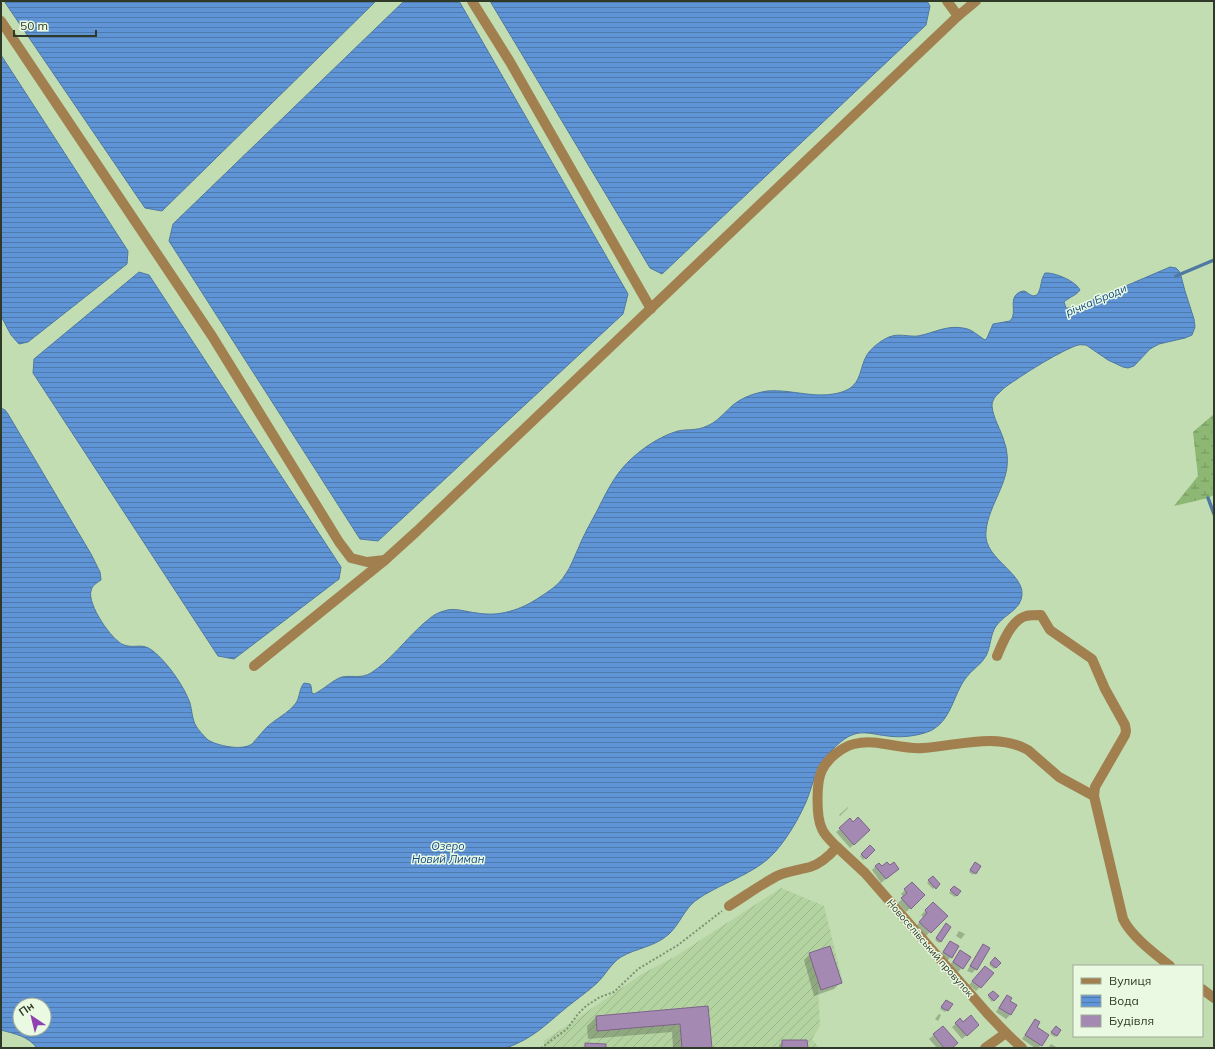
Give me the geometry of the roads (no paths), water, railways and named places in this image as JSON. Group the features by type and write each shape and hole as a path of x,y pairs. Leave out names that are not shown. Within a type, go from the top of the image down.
{"street":[{"path":"472,1 510,62 651,309"},
{"path":"947,1 958,16"},
{"path":"254,666 385,560 418,531 958,16 976,1"},
{"path":"1,21 212,336 339,542 352,558 367,562 385,560"},
{"path":"997,656 1006,636 1020,619 1027,616 1041,615 1050,630 1092,659 1102,685 1126,728 1125,735 1094,787 1094,796 1123,919 1133,933 1169,965"},
{"name":"Новоселівський провулок","path":"1022,1048 1006,1034 982,1008 865,873 824,833 819,823 817,808 822,769 836,753 847,746 856,743 873,742 913,749 977,742 1010,744 1028,750 1059,777 1094,796"},
{"path":"729,906 776,877 817,864 837,847"},
{"path":"1203,990 1214,998"},
{"path":"985,1048 1006,1034"}],"water":[{"path":"4,1 376,1 162,211 145,208"},
{"path":"404,1 459,1 628,294 623,314 378,541 360,539 169,241 173,224"},
{"path":"490,1 927,1 930,6 926,25 662,274 650,268"},
{"path":"1,55 128,251 127,264 28,342 19,344 11,335 1,316"},
{"name":"Озеро Новий Лиман","path":"1170,267 1176,268 1179,271 1194,319 1195,327 1192,335 1159,344 1150,349 1134,366 1128,368 1108,360 1086,345 1077,345 1054,356 1006,386 993,400 992,404 995,419 1005,444 1007,464 1002,485 988,520 986,538 989,547 995,555 1016,578 1021,586 1022,595 1017,607 996,626 986,656 965,679 943,721 930,731 915,735 893,737 861,733 849,736 843,740 821,763 806,802 796,822 780,846 767,860 747,873 695,901 669,934 652,945 621,957 611,966 596,984 532,1035 506,1048 37,1048 30,1041 23,1037 52,1037 52,997 12,997 12,1033 1,1030 1,408 8,414 91,554 100,572 101,580 92,587 91,597 97,613 107,630 113,637 124,645 149,648 164,661 184,689 190,703 195,723 208,740 224,746 242,747 252,744 266,728 293,707 304,683 310,684 312,693 314,694 339,678 346,676 364,676 371,673 385,662 432,616 452,609 485,614 502,613 525,606 550,590 563,579 569,569 582,539 607,491 623,467 645,448 671,433 703,428 717,420 737,402 758,393 767,391 786,391 823,395 842,392 849,389 854,385 860,375 863,363 869,352 886,338 900,335 918,336 946,328 957,327 974,332 985,340 993,324 1010,321 1013,314 1014,299 1018,293 1024,291 1033,296 1037,295 1045,273 1054,274 1070,280 1078,287 1080,290 1077,294 1064,302 1066,308 1072,308"},
{"path":"139,272 149,275 341,567 339,579 234,659 218,656 33,373 34,359"}],"waterway":[{"name":"річка Броди","path":"1176,276 1214,260"},
{"path":"1208,498 1214,514"}]}
